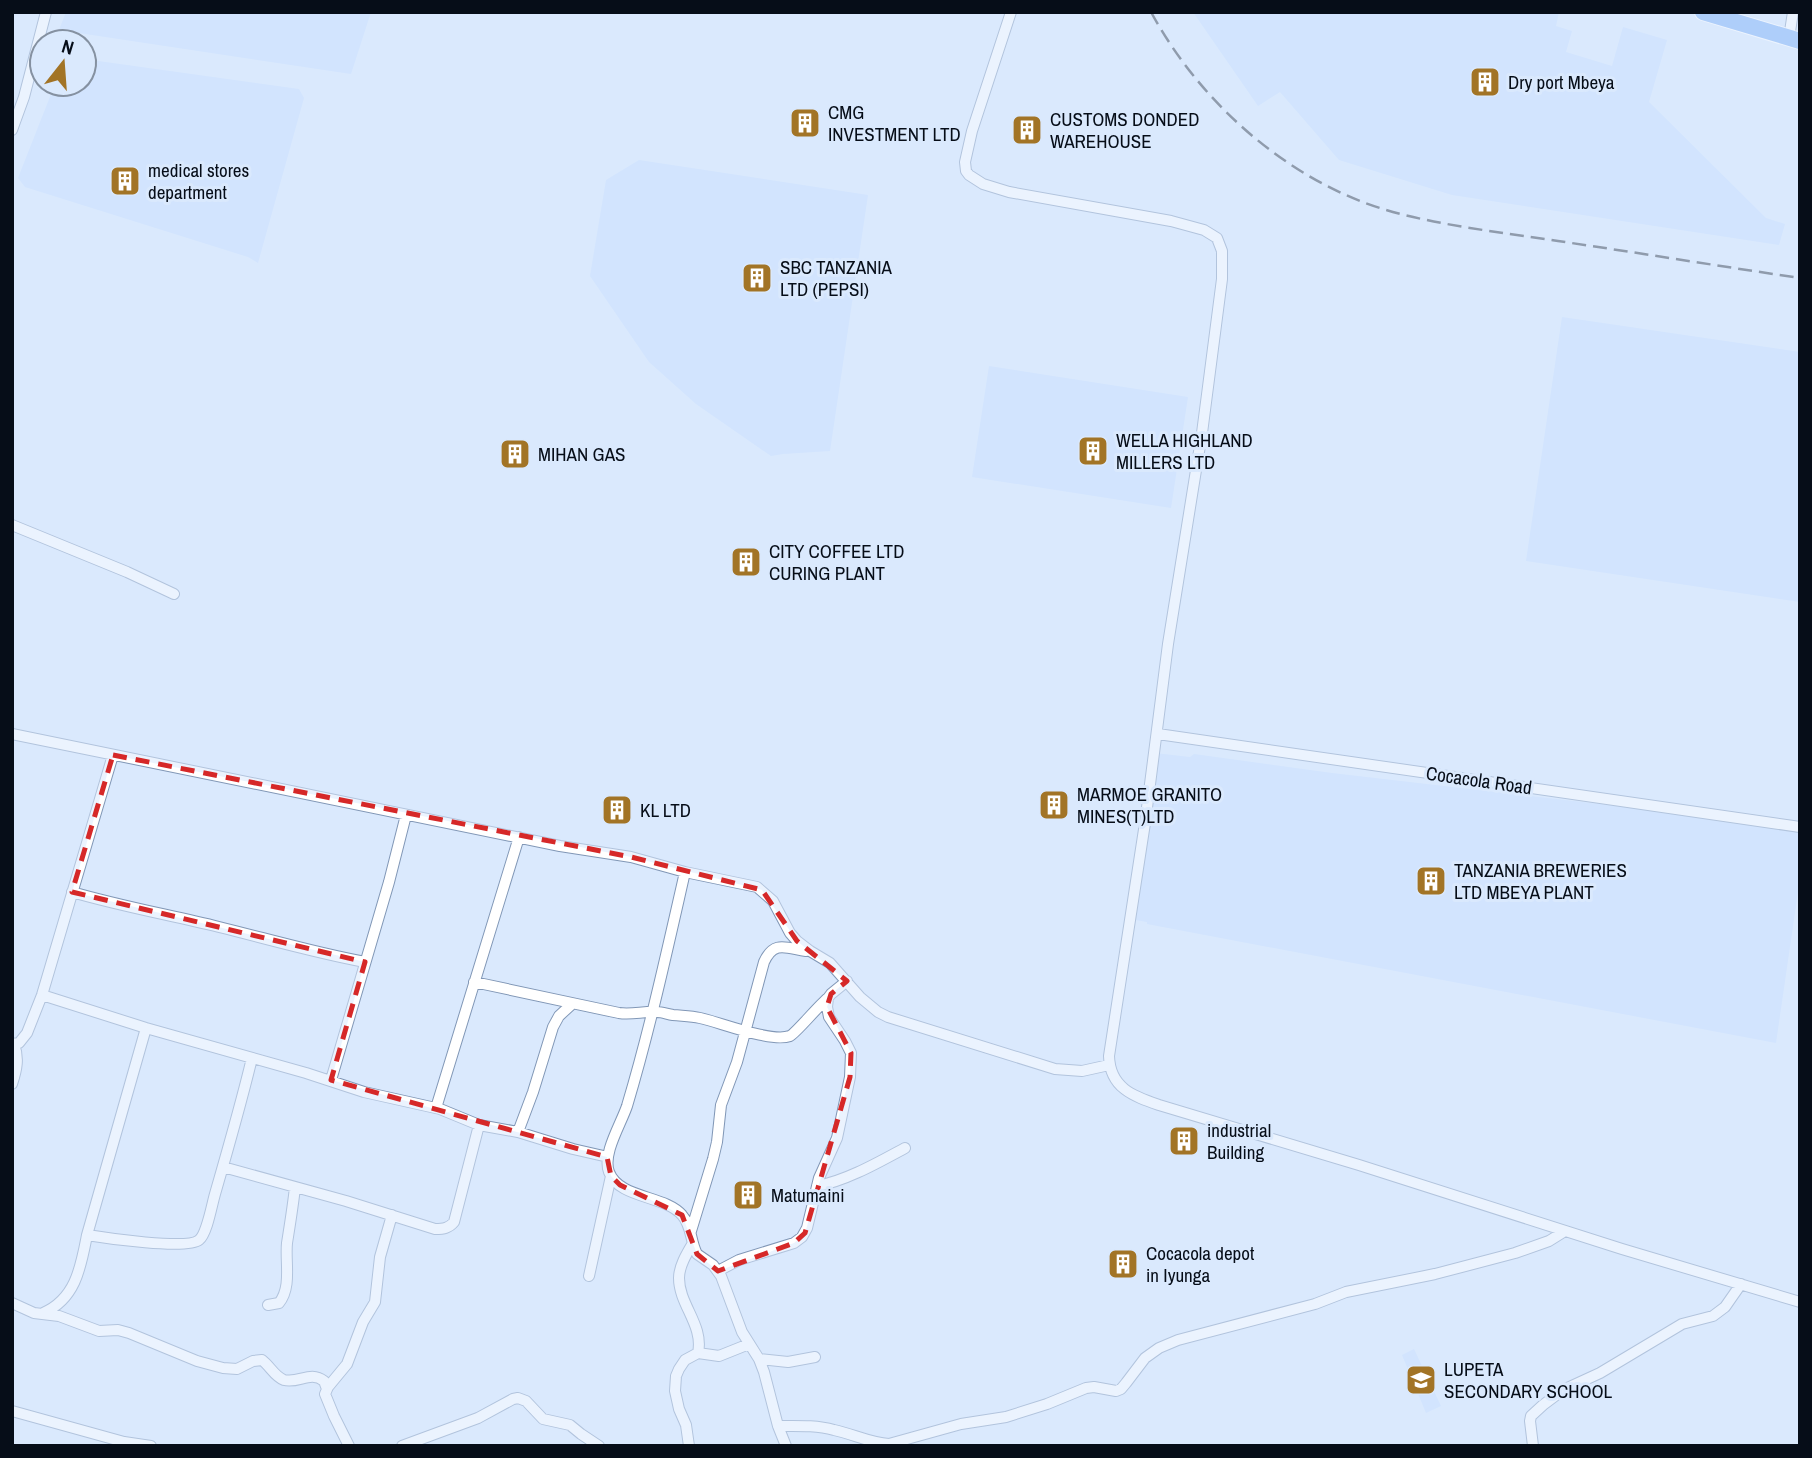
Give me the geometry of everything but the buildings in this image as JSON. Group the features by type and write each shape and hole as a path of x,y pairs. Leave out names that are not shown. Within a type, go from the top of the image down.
{"highway":[{"path":"1703,12 1794,40"}],"street":[{"path":"12,130 24,97 46,12"},
{"path":"1011,12 972,131 965,162 969,175 982,184 1009,192 1191,225 1213,235 1222,251 1222,279 1205,407 1109,1056 1112,1076 1129,1093 1151,1102 1800,1302"},
{"path":"1793,12 1794,40"},
{"path":"12,525 174,594"},
{"path":"12,734 576,849 631,857 685,872 751,885 762,890 773,901 790,933 803,947 830,963 869,1006 888,1017 1055,1069 1082,1071 1109,1065"},
{"name":"Cocacola Road","path":"1158,734 1800,827"},
{"path":"12,1084 18,1059 13,1044 19,1043 27,1033 41,995 113,755"},
{"path":"331,1080 406,815"},
{"path":"436,1108 519,837"},
{"path":"685,872 653,1012 624,1116 608,1157 608,1170 611,1176 627,1189 671,1206 682,1215 697,1254 718,1270 737,1321 759,1359 786,1446"},
{"path":"72,892 365,962"},
{"path":"698,1353 696,1326 679,1281 718,1142 721,1105 737,1062 764,962 770,951 779,947 810,951"},
{"path":"474,982 626,1014 653,1012 702,1019 778,1037 790,1035 847,981"},
{"path":"41,995 252,1059 385,1097 436,1108 479,1125 518,1132 608,1157"},
{"path":"718,1270 739,1260 799,1241 807,1228 817,1186 837,1138 852,1067 849,1048 827,1012 828,998"},
{"path":"518,1132 554,1027 559,1016 572,1004"},
{"path":"43,1313 58,1304 77,1278 82,1266 87,1235 146,1028"},
{"path":"87,1235 172,1243 200,1240 239,1114 252,1059"},
{"path":"223,1167 435,1229 443,1229 450,1227 458,1211 479,1125"},
{"path":"817,1186 830,1183 905,1148"},
{"path":"589,1276 611,1176"},
{"path":"268,1305 279,1303 284,1296 287,1244 295,1187"},
{"path":"327,1389 347,1364 363,1322 375,1302 380,1257 392,1215"},
{"path":"778,1426 825,1428 889,1444 961,1424 1006,1417 1086,1388 1115,1391 1126,1383 1145,1358 1178,1340 1315,1304 1346,1292 1435,1274 1515,1253 1549,1241 1565,1231"},
{"path":"1533,1446 1531,1416 1543,1405 1563,1390 1600,1373 1682,1324 1713,1317 1725,1307 1741,1284"},
{"path":"12,1303 29,1311 60,1316 102,1332 118,1330 129,1333 197,1361 223,1368 237,1368 262,1360 280,1378 291,1381 316,1376 324,1381 326,1399 349,1446"},
{"path":"689,1446 686,1425 677,1401 675,1382 683,1363 698,1353 719,1356 749,1344"},
{"path":"759,1359 788,1362 815,1357"},
{"path":"402,1446 478,1418 518,1398 526,1401 543,1419 570,1425 599,1446"},
{"path":"12,1411 113,1439 151,1446"}],"highlighted area":[{"path":"113,755 631,857 762,890 797,941 847,981 831,994 827,1007 851,1053 850,1077 805,1233 794,1243 718,1271 697,1254 682,1215 620,1185 611,1176 607,1157 331,1080 365,962 72,892"}],"shaded area":[{"path":"66,12 371,12 351,74 98,36 98,28 60,28"},
{"path":"1193,12 1559,12 1556,26 1572,31 1566,52 1612,66 1623,27 1667,40 1649,102 1766,218 1785,224 1779,245 1452,195 1339,160 1280,92 1258,106"},
{"path":"98,61 299,89 304,98 258,263 248,257 25,187 18,178 49,98 98,98"},
{"path":"639,160 868,195 830,451 771,456 696,404 649,362 590,276 606,180"},
{"path":"1562,317 1800,352 1800,602 1526,561"},
{"path":"989,366 1188,397 1171,508 972,477"},
{"path":"1155,753 1190,757 1194,754 1332,773 1800,827 1800,878 1776,1043 1130,919"},
{"name":"LUPETA SECONDARY SCHOOL","path":"1414,1349 1441,1406 1426,1413 1402,1355"}],"railway":[{"path":"1151,12 1190,72 1239,124 1267,148 1297,168 1360,201 1407,216 1458,226 1800,278"}],"place":[{"name":"Dry port Mbeya","path":"1485,82"},
{"name":"CMG INVESTMENT LTD","path":"805,123"},
{"name":"CUSTOMS DONDED WAREHOUSE","path":"1027,130"},
{"name":"medical stores department","path":"125,181"},
{"name":"SBC TANZANIA LTD (PEPSI)","path":"757,278"},
{"name":"WELLA HIGHLAND MILLERS LTD","path":"1093,451"},
{"name":"MIHAN GAS","path":"515,454"},
{"name":"CITY COFFEE LTD CURING PLANT","path":"746,562"},
{"name":"MARMOE GRANITO MINES(T)LTD","path":"1054,805"},
{"name":"KL LTD","path":"617,810"},
{"name":"TANZANIA BREWERIES LTD MBEYA PLANT","path":"1431,881"},
{"name":"industrial Building","path":"1184,1141"},
{"name":"Matumaini","path":"748,1195"},
{"name":"Cocacola depot in Iyunga","path":"1123,1264"},
{"name":"LUPETA SECONDARY SCHOOL","path":"1421,1380"}]}
